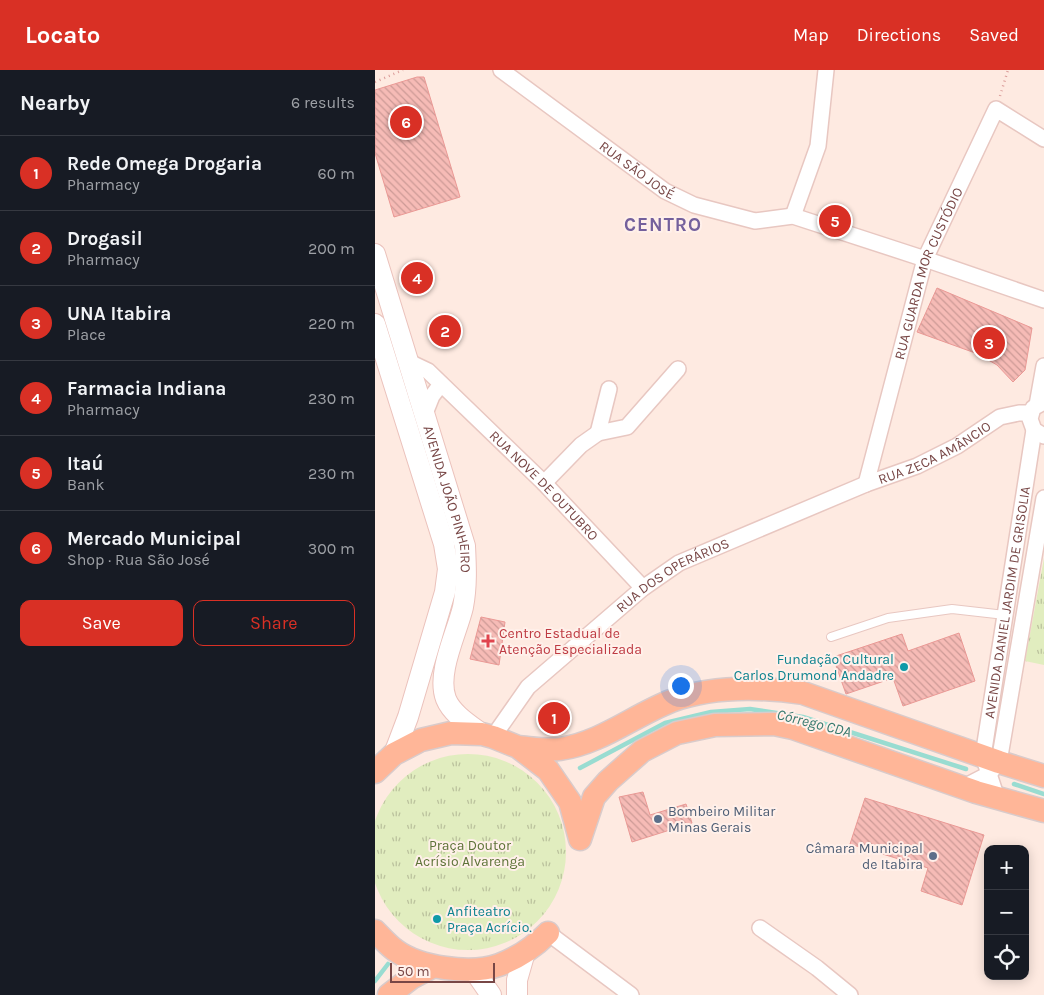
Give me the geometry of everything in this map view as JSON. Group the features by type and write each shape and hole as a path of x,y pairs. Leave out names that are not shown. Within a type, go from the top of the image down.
{"main road":[{"name":"AVENIDA JOÃO PINHEIRO","path":"375,254 465,546 467,576 463,606 443,677 447,700 459,716 487,735"},
{"name":"AVENIDA JOÃO PINHEIRO","path":"375,324 444,544 448,570 445,592 408,717 383,759"},
{"path":"518,747 558,750 587,743 672,701 715,690 778,689 803,693 990,764 1044,776"},
{"path":"383,759 421,740 451,733 487,735 518,747 548,770 565,794 570,802 580,840 595,797 608,781 642,751 677,733 715,725 774,724 793,728 997,798 1044,811"},
{"path":"375,931 396,951 432,967 473,969 499,965 525,952 548,933"},
{"path":"517,995 517,980 525,952"},
{"path":"389,995 411,978 432,967"},
{"path":"473,969 491,995"}],"street":[{"name":"RUA SÃO JOSÉ","path":"501,70 665,191 694,204 755,221 793,216"},
{"path":"826,70 818,146 793,216 1044,300"},
{"path":"996,109 1044,139"},
{"name":"RUA GUARDA MOR CUSTÓDIO","path":"866,484 925,259 996,109"},
{"name":"RUA NOVE DE OUTUBRO","path":"409,362 428,371 545,482 643,588"},
{"name":"AVENIDA DANIEL JARDIM DE GRISOLIA","path":"997,798 990,764 1005,615 1039,433 1031,425 1037,407 1044,366"},
{"path":"545,482 581,445 598,433 627,427 678,369"},
{"path":"424,416 432,396 441,384"},
{"path":"598,433 609,389"},
{"name":"RUA ZECA AMÂNCIO","path":"866,484 917,466 949,450 1000,416 1019,413 1037,407"},
{"name":"RUA DOS OPERÁRIOS","path":"487,735 528,688 643,588 679,563 866,484"},
{"name":"AVENIDA DANIEL JARDIM DE GRISOLIA","path":"990,764 1044,498"},
{"path":"964,787 990,764"},
{"path":"760,928 817,968 850,995"},
{"path":"548,933 631,995"}],"lane":[{"path":"831,637 889,618 953,609 1005,615"}],"path":[{"path":"375,82 403,70"},
{"path":"996,109 1008,70"}],"green space":[{"path":"1044,558 1044,665 1025,661"},
{"name":"Praça Doutor Acrísio Alvarenga","path":"458,754 478,754 506,761 530,776 544,790 559,814 566,842 566,862 559,890 544,914 530,928 506,943 478,950 458,950 430,943 406,928 392,914 377,890 370,862 370,842 377,814 392,790 406,776 430,761"}],"building":[{"path":"417,77 424,77 460,197 394,217 375,153 375,90"},
{"path":"937,288 1032,328 1025,370 1013,382 997,365 978,354 917,332"},
{"name":"Centro Estadual de Atenção Especializada","path":"481,617 505,622 499,665 470,659"},
{"name":"Fundação Cultural Carlos Drumond Andadre","path":"959,633 975,681 903,706 893,678 846,694 833,657 902,634 908,651"},
{"name":"Bombeiro Militar Minas Gerais","path":"643,792 650,815 686,804 692,823 632,842 619,797"},
{"name":"Câmara Municipal de Itabira","path":"865,798 984,835 962,905 921,891 928,868 850,844"}],"waterway":[{"name":"Córrego CDA","path":"580,768 665,723 711,712 750,709 803,717 966,769"},
{"name":"Córrego CDA","path":"1014,784 1044,794"},
{"name":"Córrego CDA","path":"375,981 388,964"}],"place":[{"name":"Mercado Municipal","path":"406,122"},
{"name":"Itaú","path":"835,221"},
{"name":"Farmacia Indiana","path":"417,278"},
{"name":"Drogasil","path":"445,331"},
{"name":"UNA Itabira","path":"989,343"},
{"name":"Centro Estadual de Atenção Especializada","path":"488,641"},
{"name":"Fundação Cultural Carlos Drumond Andadre","path":"904,667"},
{"name":"Rede Omega Drogaria","path":"554,718"},
{"name":"Bombeiro Militar Minas Gerais","path":"658,819"},
{"name":"Câmara Municipal de Itabira","path":"933,856"},
{"name":"Anfiteatro Praça Acrício.","path":"437,919"}],"district":[{"name":"CENTRO","path":"663,224"}]}
